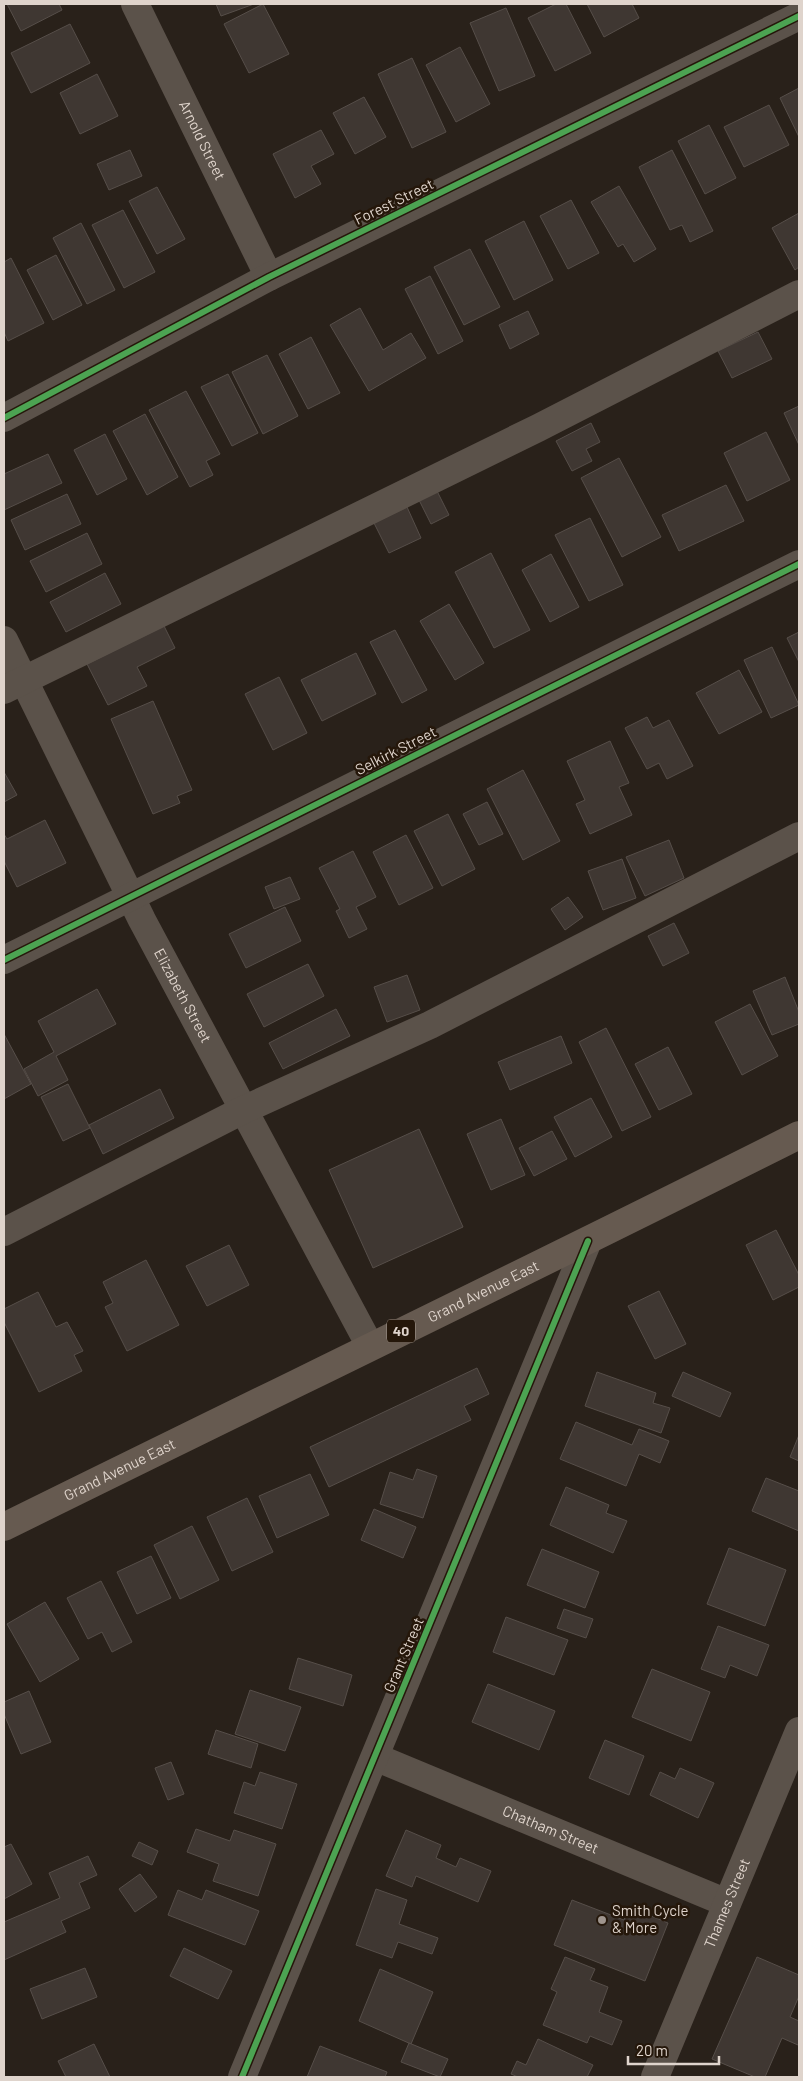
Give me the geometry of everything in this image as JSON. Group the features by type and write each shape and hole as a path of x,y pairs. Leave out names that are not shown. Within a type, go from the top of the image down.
{"main road":[{"name":"Grand Avenue East","path":"4,1527 370,1346 588,1242 799,1135"}],"street":[{"name":"Arnold Street","path":"135,4 269,277"},
{"name":"Forest Street","path":"4,418 269,277 799,16"},
{"path":"13,685 538,428 799,294"},
{"name":"Selkirk Street","path":"4,960 799,564"},
{"name":"Elizabeth Street","path":"4,640 13,685 130,897 370,1346"},
{"path":"4,1232 243,1110 430,1025 799,836"},
{"name":"Grant Street","path":"242,2077 588,1242"},
{"name":"Thames Street","path":"655,2077 799,1731"},
{"name":"Chatham Street","path":"375,1757 727,1903"}],"building":[{"path":"7,4 59,4 62,10 21,31"},
{"path":"216,4 254,4 221,16"},
{"path":"263,4 289,54 249,73 224,24"},
{"path":"556,4 566,4 591,53 555,71 528,18"},
{"path":"587,4 632,4 639,18 604,37"},
{"path":"506,8 535,76 499,91 470,23"},
{"path":"70,24 90,63 31,93 11,53"},
{"path":"460,47 490,104 456,122 426,65"},
{"path":"412,58 446,132 412,148 378,74"},
{"path":"97,74 118,116 80,134 60,93"},
{"path":"799,88 799,137 780,98"},
{"path":"364,97 386,137 355,154 333,113"},
{"path":"769,105 789,145 744,167 724,127"},
{"path":"709,125 736,178 705,194 678,141"},
{"path":"321,130 334,154 311,166 321,184 295,198 273,154"},
{"path":"130,150 142,176 109,190 97,164"},
{"path":"672,150 713,231 690,242 682,225 670,230 639,167"},
{"path":"619,186 656,249 634,262 623,244 618,247 591,202"},
{"path":"157,187 185,239 157,254 129,201"},
{"path":"571,200 599,253 568,269 540,216"},
{"path":"123,210 155,272 124,288 92,225"},
{"path":"799,213 799,267 795,270 772,228"},
{"path":"524,221 553,280 514,300 485,241"},
{"path":"81,223 115,290 87,304 53,238"},
{"path":"470,249 500,307 464,325 434,267"},
{"path":"56,255 82,305 53,320 27,270"},
{"path":"11,258 44,323 8,341 4,332 4,262"},
{"path":"430,276 463,341 438,354 405,289"},
{"path":"360,308 383,350 411,333 426,358 369,391 330,325"},
{"path":"528,311 539,334 510,349 499,325"},
{"path":"758,332 772,359 732,378 718,351"},
{"path":"311,337 340,393 308,409 279,354"},
{"path":"267,355 298,416 263,434 232,372"},
{"path":"228,374 258,433 232,446 201,387"},
{"path":"186,391 220,454 206,461 213,475 190,487 149,410"},
{"path":"799,406 799,445 784,413"},
{"path":"145,414 178,477 147,495 113,431"},
{"path":"591,423 600,442 586,449 592,461 572,471 556,441"},
{"path":"766,432 790,480 747,501 724,453"},
{"path":"105,434 127,479 97,495 74,450"},
{"path":"48,454 62,483 4,510 4,474"},
{"path":"619,458 661,537 622,557 581,478"},
{"path":"726,485 744,521 679,551 662,515"},
{"path":"435,487 449,515 431,524 417,496"},
{"path":"67,494 81,524 25,550 11,520"},
{"path":"407,507 421,538 389,553 374,523"},
{"path":"590,518 623,585 589,601 555,535"},
{"path":"87,533 102,564 46,592 30,561"},
{"path":"491,553 530,630 494,648 455,572"},
{"path":"551,554 579,607 550,622 522,570"},
{"path":"105,573 121,604 66,632 50,602"},
{"path":"449,604 484,663 455,680 420,621"},
{"path":"164,626 175,648 137,667 147,686 108,705 87,664"},
{"path":"395,630 427,690 402,703 370,642"},
{"path":"799,632 799,662 787,638"},
{"path":"772,647 799,705 771,718 744,660"},
{"path":"356,653 376,694 322,721 301,680"},
{"path":"739,670 762,712 719,734 696,693"},
{"path":"279,677 307,733 273,750 245,694"},
{"path":"153,701 192,790 177,796 180,803 153,814 111,719"},
{"path":"647,717 653,728 669,720 693,766 667,779 659,763 647,769 625,728"},
{"path":"610,741 629,783 619,787 632,815 590,834 576,804 585,800 567,761"},
{"path":"523,770 560,841 523,860 487,789"},
{"path":"4,772 17,795 4,802"},
{"path":"487,802 503,834 479,845 463,814"},
{"path":"448,814 475,869 442,886 414,831"},
{"path":"45,820 66,863 17,887 4,861 4,834 7,839"},
{"path":"406,835 433,888 399,905 373,852"},
{"path":"669,840 684,878 645,896 626,857"},
{"path":"353,851 376,897 356,907 367,929 349,938 336,911 340,909 319,868"},
{"path":"622,859 636,898 603,910 588,871"},
{"path":"290,877 300,899 274,909 265,887"},
{"path":"568,897 583,917 565,930 551,909"},
{"path":"285,907 301,941 246,968 229,934"},
{"path":"674,923 689,953 663,966 648,936"},
{"path":"308,964 324,996 264,1027 247,994"},
{"path":"407,975 420,1010 387,1022 374,987"},
{"path":"785,977 799,1012 799,1024 772,1035 753,991"},
{"path":"97,989 116,1024 56,1056 68,1080 38,1096 24,1069 54,1052 38,1021"},
{"path":"750,1004 778,1056 742,1075 715,1022"},
{"path":"336,1009 350,1036 283,1069 269,1043"},
{"path":"606,1028 651,1117 622,1131 579,1042"},
{"path":"4,1034 31,1084 4,1099"},
{"path":"561,1036 572,1063 510,1090 498,1062"},
{"path":"668,1047 692,1094 659,1110 635,1064"},
{"path":"68,1084 90,1128 63,1141 41,1097"},
{"path":"160,1089 174,1118 103,1154 89,1125"},
{"path":"591,1098 612,1137 575,1157 554,1117"},
{"path":"501,1119 525,1175 491,1190 467,1134"},
{"path":"419,1129 463,1227 373,1268 329,1170"},
{"path":"552,1131 567,1159 534,1176 519,1148"},
{"path":"776,1230 799,1275 799,1287 773,1300 746,1245"},
{"path":"229,1245 249,1285 207,1306 186,1266"},
{"path":"146,1260 179,1325 127,1351 105,1307 113,1303 103,1282"},
{"path":"659,1291 686,1344 655,1359 628,1306"},
{"path":"38,1292 56,1327 67,1322 83,1351 74,1355 82,1371 39,1392 4,1322 4,1309"},
{"path":"477,1368 489,1394 464,1406 471,1420 329,1487 310,1447"},
{"path":"597,1372 656,1393 653,1403 670,1408 661,1433 585,1406"},
{"path":"683,1372 731,1393 720,1417 672,1396"},
{"path":"576,1422 632,1445 639,1429 669,1441 660,1463 639,1454 626,1486 560,1459"},
{"path":"799,1435 799,1461 790,1457"},
{"path":"417,1469 437,1476 423,1518 380,1504 390,1472 413,1480"},
{"path":"310,1474 329,1515 277,1538 259,1496"},
{"path":"766,1478 799,1491 799,1531 752,1511"},
{"path":"566,1487 609,1505 606,1513 627,1521 613,1553 550,1525"},
{"path":"247,1498 273,1552 232,1571 207,1517"},
{"path":"374,1509 416,1527 403,1558 361,1540"},
{"path":"192,1526 219,1580 180,1599 154,1545"},
{"path":"729,1548 786,1570 765,1626 707,1604"},
{"path":"542,1549 599,1572 585,1608 527,1585"},
{"path":"151,1556 171,1598 137,1614 117,1572"},
{"path":"101,1581 132,1642 112,1652 102,1632 88,1639 67,1598"},
{"path":"45,1602 79,1659 40,1682 7,1624"},
{"path":"564,1609 593,1619 586,1638 557,1628"},
{"path":"506,1617 568,1640 554,1675 493,1652"},
{"path":"718,1626 769,1645 757,1676 730,1665 725,1678 701,1669"},
{"path":"298,1658 352,1675 343,1706 289,1689"},
{"path":"652,1669 710,1692 691,1741 632,1717"},
{"path":"488,1684 555,1711 539,1750 472,1722"},
{"path":"250,1690 301,1707 285,1751 235,1734"},
{"path":"29,1691 51,1742 21,1754 4,1714 4,1702"},
{"path":"216,1730 258,1744 251,1768 208,1754"},
{"path":"605,1740 644,1756 629,1795 589,1778"},
{"path":"171,1762 184,1794 168,1800 155,1768"},
{"path":"680,1768 714,1783 698,1818 650,1795 660,1772 675,1779"},
{"path":"260,1772 297,1784 282,1829 234,1813 244,1782 255,1786"},
{"path":"196,1829 230,1841 234,1830 276,1844 258,1896 213,1881 219,1864 187,1852"},
{"path":"406,1830 441,1845 436,1858 456,1867 460,1858 491,1871 478,1902 416,1876 412,1887 386,1876"},
{"path":"139,1842 158,1851 152,1865 132,1856"},
{"path":"11,1844 32,1884 4,1899 4,1847"},
{"path":"88,1856 97,1875 79,1883 90,1908 61,1921 66,1932 4,1960 4,1922 60,1898 49,1873"},
{"path":"140,1874 157,1897 135,1912 119,1889"},
{"path":"376,1889 407,1900 399,1924 438,1938 432,1954 398,1942 392,1958 356,1945"},
{"path":"178,1890 202,1900 206,1890 259,1911 245,1945 168,1915"},
{"path":"572,1900 624,1920 629,1907 668,1923 645,1981 554,1945"},
{"path":"184,1948 232,1971 218,1999 170,1976"},
{"path":"565,1957 595,1969 590,1980 608,1987 599,2012 622,2021 612,2045 590,2036 587,2043 543,2025 557,1992 551,1989"},
{"path":"757,1957 799,1975 799,1996 790,2017 799,2021 798,2045 782,2038 765,2077 755,2077 712,2059"},
{"path":"85,1968 97,1997 42,2019 30,1989"},
{"path":"380,1969 433,1992 411,2044 359,2021"},
{"path":"538,2039 593,2065 587,2077 518,2077 511,2074 517,2061 526,2065"},
{"path":"409,2043 448,2059 440,2077 401,2062"},
{"path":"94,2044 110,2077 66,2077 58,2061"},
{"path":"320,2046 387,2072 385,2077 307,2077"}],"cycle path":[{"path":"4,418 269,277 799,16"},
{"path":"4,960 799,564"},
{"path":"242,2077 588,1241"}],"place":[{"name":"Smith Cycle & More","path":"602,1920"}]}
